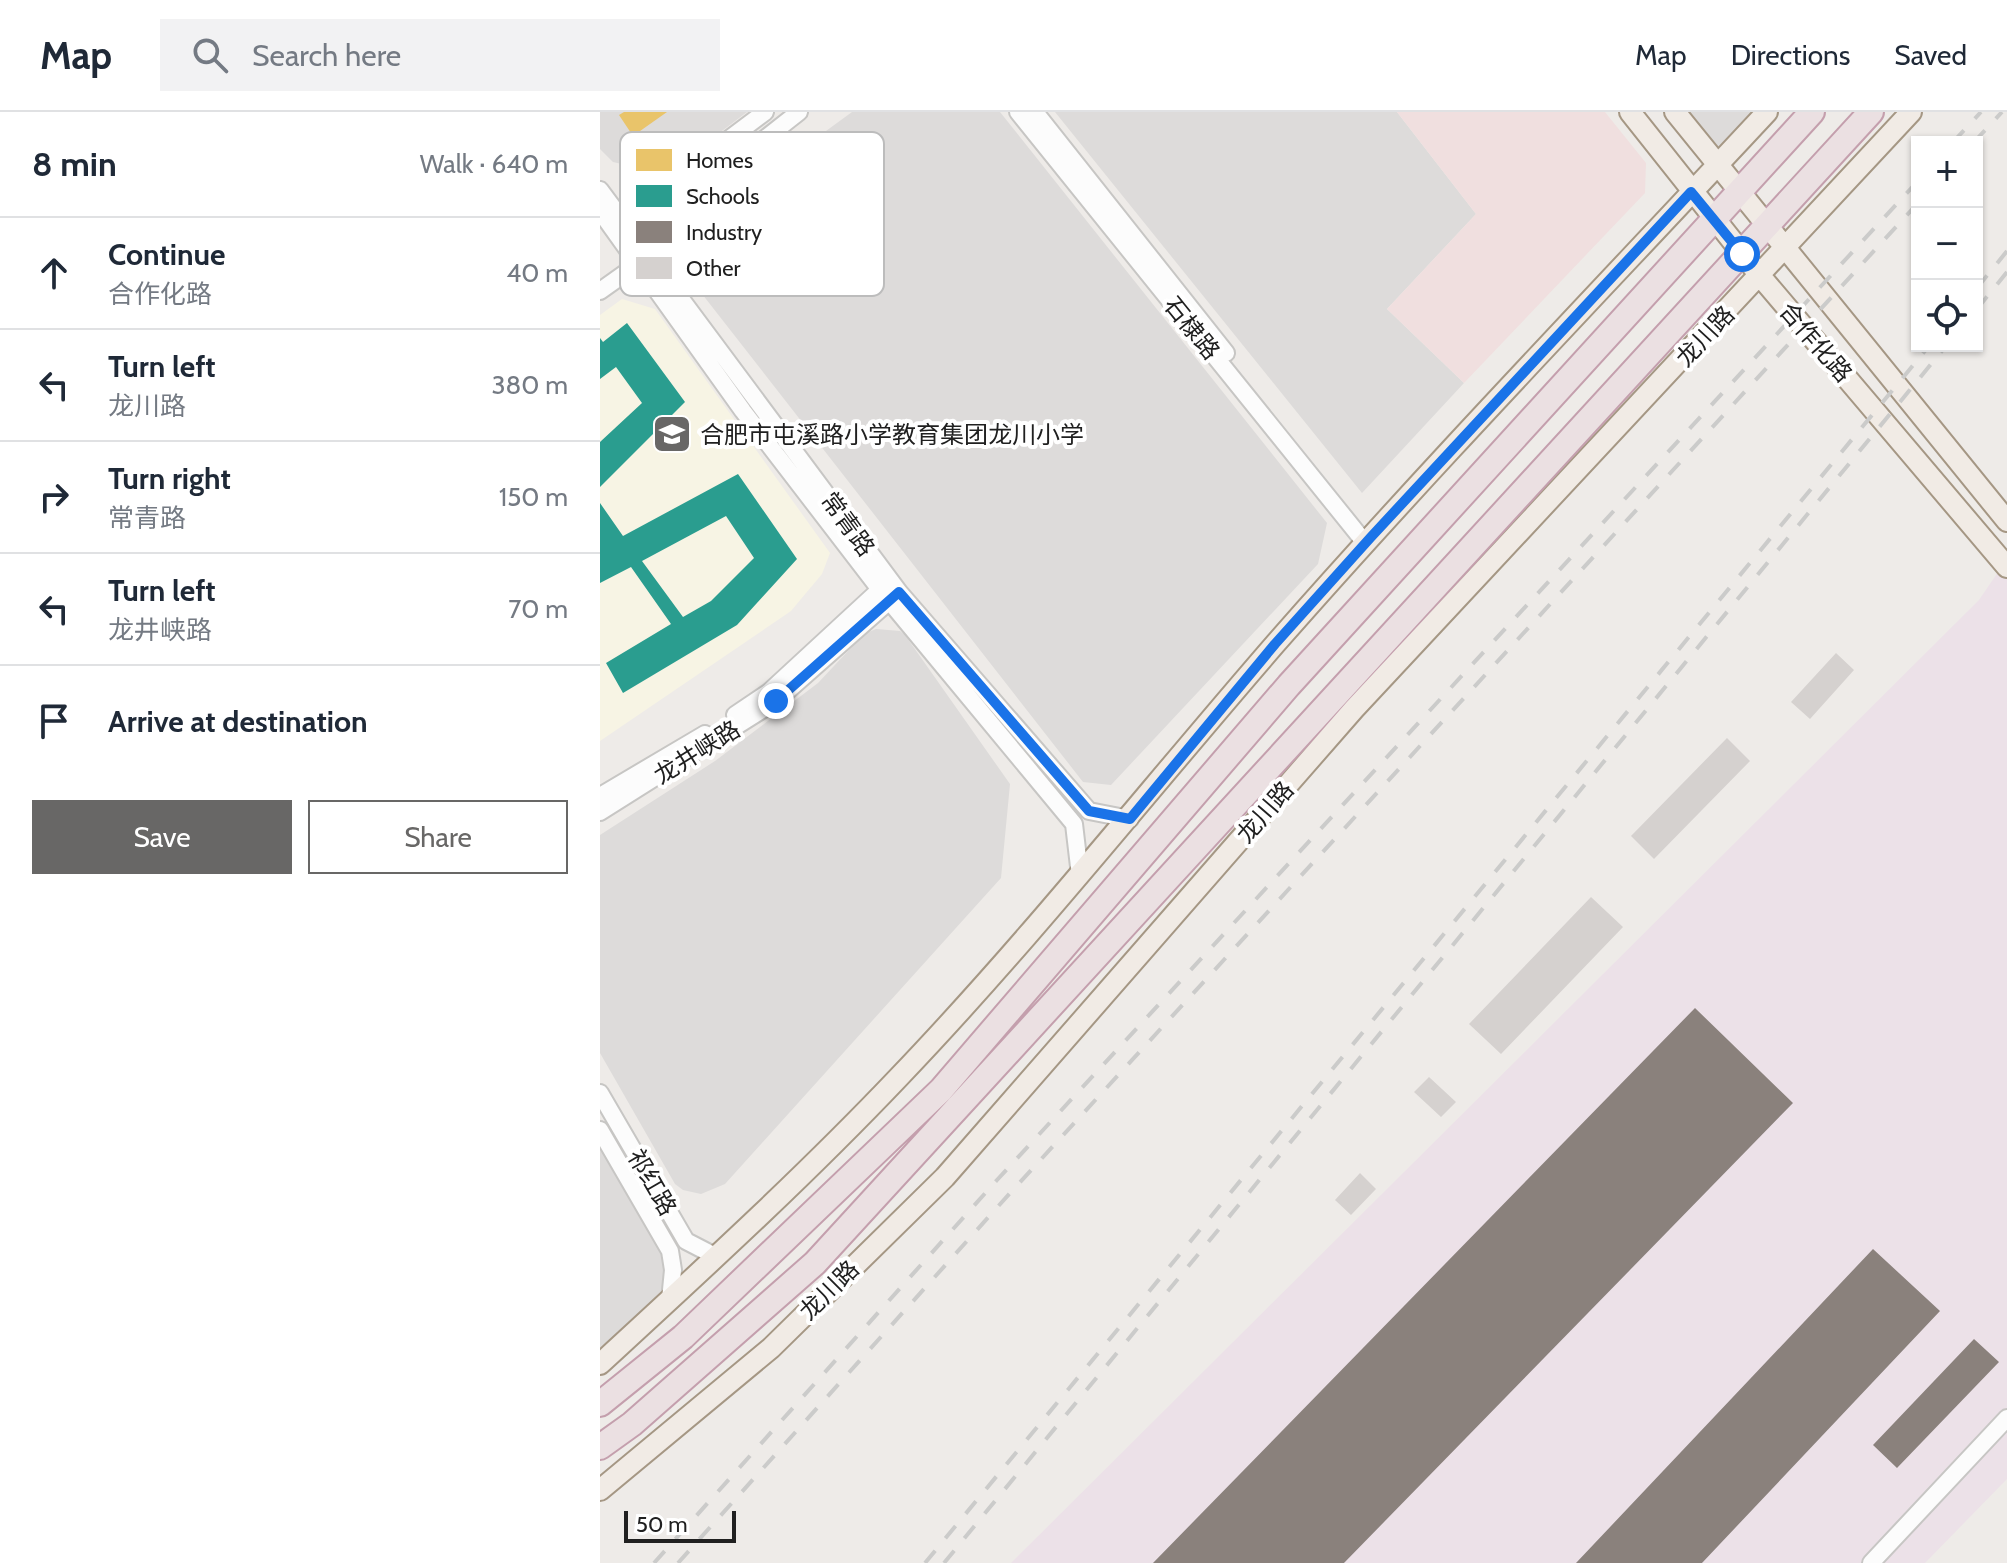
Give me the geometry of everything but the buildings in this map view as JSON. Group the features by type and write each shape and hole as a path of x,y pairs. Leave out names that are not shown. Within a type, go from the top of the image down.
{"highway":[{"path":"600,1404 683,1337 941,1090 1289,685 1812,112"},
{"name":"龙川路","path":"600,1447 632,1424 815,1263 1871,112"}],"main road":[{"name":"合作化路","path":"1630,112 1714,221 2007,567"},
{"name":"合作化路","path":"1675,112 2007,521"},
{"path":"600,1364 717,1257 899,1077 1130,819 1275,644 1368,540 1767,112"},
{"name":"龙川路","path":"600,1490 771,1348 945,1177 1354,709 1761,277 1911,112"}],"street":[{"path":"739,132 765,112"},
{"path":"773,132 799,112"},
{"name":"石棣路","path":"1018,112 1368,540"},
{"name":"石棣路","path":"1035,112 1368,540"},
{"name":"常青路","path":"600,190 620,226"},
{"name":"常青路","path":"600,211 618,223"},
{"path":"600,291 620,277"},
{"name":"常青路","path":"661,296 743,411 1074,824 1080,875"},
{"name":"常青路","path":"672,296 890,591 1089,811 1130,819"},
{"name":"龙井峡路","path":"600,796 720,726 769,692 890,591"},
{"name":"龙井峡路","path":"600,812 776,701 890,591"},
{"name":"祁红路","path":"600,1093 686,1241 717,1257"},
{"name":"祁红路","path":"600,1130 670,1251 673,1270 670,1300"},
{"path":"1871,1563 2007,1418"}],"shaded area":[{"path":"600,112 747,112 721,132 620,132 620,164 613,162 600,149"},
{"path":"852,112 1000,112 1327,523 1318,564 1111,785 1083,782 704,296 884,296 884,132 825,132"},
{"path":"1055,112 1397,112 1476,214 1387,309 1464,383 1362,493"},
{"path":"1397,112 1605,112 1646,163 1645,193 1464,383 1387,309 1476,214"},
{"path":"1675,112 1767,112 1716,166"},
{"name":"合肥市屯溪路小学教育集团龙川小学","path":"622,299 655,309 830,553 822,574 791,611 600,741 600,315"},
{"path":"2007,559 2007,1479 1925,1563 1011,1563 1979,600"},
{"path":"876,629 900,631 905,635 1010,784 1001,878 725,1184 701,1194 683,1190 675,1184 600,1053 600,835 715,761 818,683 864,634"},
{"path":"600,1130 670,1251 670,1300 600,1364"}],"railway":[{"path":"1959,136 1981,112"},
{"path":"1980,136 2002,112"},
{"path":"654,1563 997,1180 1911,189"},
{"path":"678,1563 1011,1192 1913,208"},
{"path":"1983,281 2007,251"},
{"path":"1983,302 2007,272"},
{"path":"925,1563 1924,352"},
{"path":"944,1563 1941,352"}],"place":[{"name":"合肥市屯溪路小学教育集团龙川小学","path":"672,434"}],"route":[{"path":"776,701 899,592 1089,811 1130,819 1275,644 1691,192 1742,254"}]}
